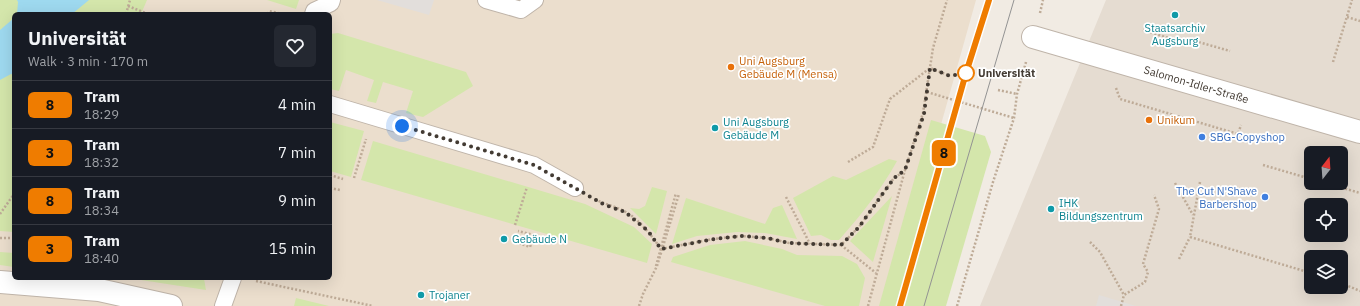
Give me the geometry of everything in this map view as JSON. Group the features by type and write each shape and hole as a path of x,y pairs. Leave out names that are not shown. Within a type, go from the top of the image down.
{"street":[{"name":"Salomon-Idler-Straße","path":"1033,37 1360,132"},
{"path":"0,282 99,290 171,306"}],"lane":[{"path":"314,12 331,3 332,0"},
{"path":"486,0 521,10 535,0"},
{"path":"332,105 534,165 575,188"},
{"path":"223,306 232,280"}],"path":[{"path":"126,12 130,0"},
{"path":"868,306 905,170 924,114 933,48 947,0"},
{"path":"957,306 993,182 1014,118 1017,94 1044,0"},
{"path":"1333,62 1352,0"},
{"path":"128,6 143,12"},
{"path":"1347,17 1360,20"},
{"path":"1144,30 1194,46"},
{"path":"1195,41 1230,51"},
{"path":"930,68 950,76"},
{"path":"848,162 873,147 890,99 930,68"},
{"path":"998,90 1017,94"},
{"path":"927,92 1014,118"},
{"path":"1120,99 1238,134"},
{"path":"354,178 372,117"},
{"path":"1263,165 1304,177"},
{"path":"841,245 859,227 894,178 905,170"},
{"path":"332,177 343,180"},
{"path":"1179,258 1190,237 1200,182"},
{"path":"1175,183 1194,216"},
{"path":"515,225 527,188"},
{"path":"575,188 605,205 625,212 648,231 661,249"},
{"path":"332,189 340,191"},
{"path":"1348,189 1360,193"},
{"path":"640,306 643,294 657,266 677,194 661,249 657,266"},
{"path":"1121,306 1124,295 1145,282 1148,272 1143,264 1159,209 1154,195"},
{"path":"0,214 12,197"},
{"path":"786,197 810,244"},
{"path":"515,242 530,247 534,235 518,231"},
{"path":"661,249 714,239 741,236 767,238 789,243 841,245 876,273"},
{"path":"1190,237 1304,271"},
{"path":"0,238 12,238"},
{"path":"1090,242 1100,252 1124,295"},
{"path":"254,281 373,306"},
{"path":"1348,286 1360,291"}],"shaded area":[{"path":"0,0 976,0 890,306 0,306"},
{"path":"377,0 434,0 429,15"},
{"path":"1106,0 1360,0 1360,306 980,306"},
{"path":"1099,295 1136,306 1096,306"}],"green space":[{"path":"0,0 147,0 142,12 12,12 12,232 0,231"},
{"path":"267,0 299,0 296,9"},
{"path":"338,33 466,72 473,86 423,117 406,113 413,91 383,82 376,103 367,101 374,80 346,70 339,91 332,89 332,34"},
{"path":"931,120 985,136 991,152 946,306 879,306"},
{"path":"332,123 364,131 351,177 332,172"},
{"path":"373,141 585,204 634,227 652,244 647,263 361,180"},
{"path":"889,159 897,161 870,202 839,240 831,240 821,235 811,236 793,198 833,176 846,180"},
{"path":"652,187 667,191 656,234 630,208 639,209 645,206"},
{"path":"892,196 873,262 850,241"},
{"path":"686,198 765,224 773,208 782,205 797,239 765,233 737,232 697,236 672,244"},
{"path":"745,241 782,249 797,255 842,256 857,264 865,278 859,306 825,306 671,262 673,257 710,245"},
{"path":"0,252 12,253 12,267 0,265"},
{"path":"141,280 204,280 206,290"},
{"path":"296,298 329,306 294,306"}],"water":[{"path":"17,0 89,0 74,12 17,12"},
{"path":"12,20 12,74 0,80 0,30"}],"tram line":[{"path":"900,306 966,73 989,0"},
{"name":"8","path":"900,306 966,73 989,0"},
{"path":"924,306 1014,0"}],"place":[{"name":"Staatsarchiv Augsburg","path":"1175,15"},
{"name":"Uni Augsburg Gebäude M (Mensa)","path":"731,67"},
{"name":"Universität","path":"966,73"},
{"name":"Unikum","path":"1149,120"},
{"name":"Uni Augsburg Gebäude M","path":"715,128"},
{"name":"SBG-Copyshop","path":"1202,137"},
{"name":"The Cut N'Shave Barbershop","path":"1265,197"},
{"name":"IHK Bildungszentrum","path":"1051,209"},
{"name":"Gebäude N","path":"504,239"},
{"name":"Trojaner","path":"421,295"}],"route":[{"path":"402,126 534,165 605,205 625,212 648,231 661,249 714,239 741,236 767,238 789,243 841,245 859,227 894,178 905,170 924,114 930,68 950,76 966,73"}]}
